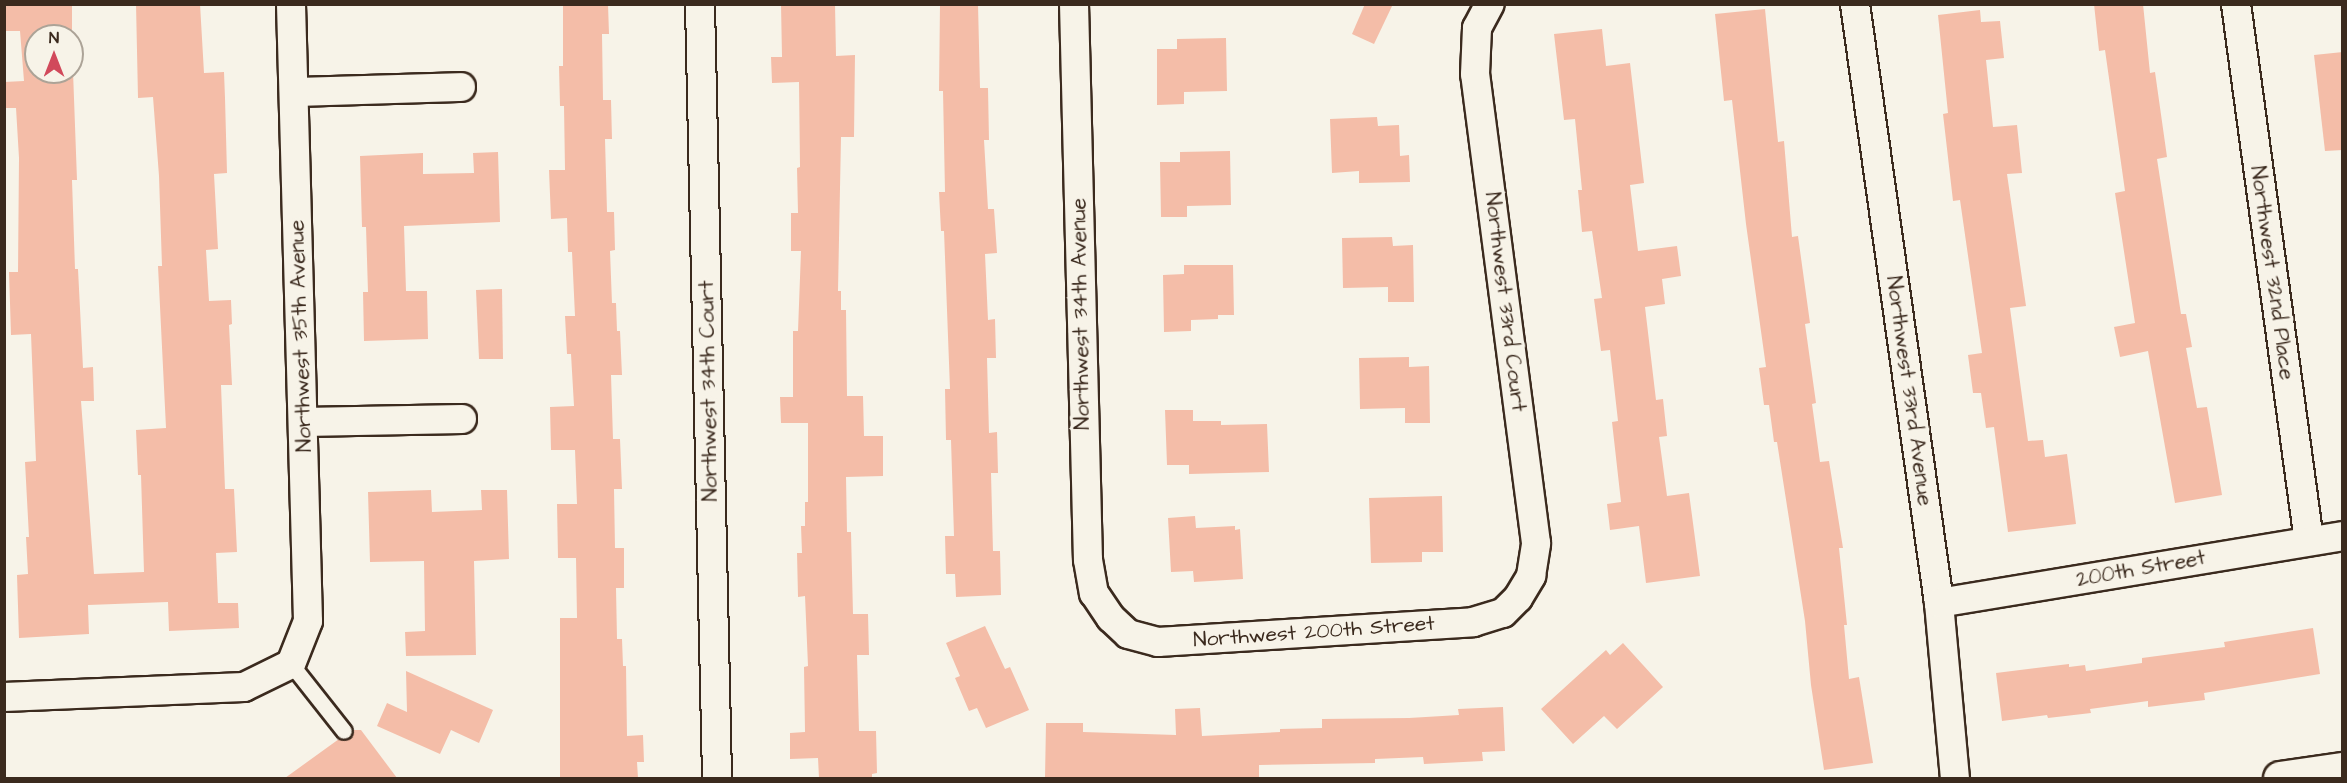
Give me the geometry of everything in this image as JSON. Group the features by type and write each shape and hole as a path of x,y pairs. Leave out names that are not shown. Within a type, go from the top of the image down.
{"main road":[{"path":"2280,778 2343,769"}],"street":[{"name":"Northwest 35th Avenue","path":"291,4 308,621 291,664"},
{"name":"Northwest 34th Court","path":"700,4 717,778"},
{"name":"Northwest 34th Avenue","path":"1074,4 1088,560 1094,593 1111,618"},
{"name":"Northwest 33rd Court","path":"1491,4 1478,28 1476,74 1536,543 1531,576 1518,598"},
{"name":"Northwest 33rd Avenue","path":"1855,4 1939,603 1955,778"},
{"name":"Northwest 32nd Place","path":"2236,4 2309,541"},
{"path":"294,92 461,87"},
{"path":"304,422 462,419"},
{"name":"200th Street","path":"1939,603 2343,536"},
{"name":"Northwest 200th Street","path":"1111,618 1128,634 1158,642 1473,622 1503,613 1518,598"},
{"path":"4,697 244,687 291,664"}],"lane":[{"path":"291,664 344,731"}],"building":[{"path":"4,4 72,4 72,24 24,24 24,81 20,31 4,31"},
{"path":"136,4 200,4 204,73 224,72 227,173 214,174 218,249 206,250 209,301 231,300 232,324 229,325 232,385 221,385 225,489 234,489 237,552 216,553 218,603 238,603 239,628 169,631 168,602 88,605 89,634 19,638 17,575 28,574 26,537 29,537 25,462 36,461 31,334 11,335 9,272 18,272 19,158 16,108 4,108 4,82 73,84 77,180 72,180 75,269 78,269 83,368 93,367 94,401 81,401 94,574 144,572 141,475 138,475 136,430 166,428 158,266 162,266 159,176 153,97 138,98"},
{"path":"563,4 608,4 609,34 602,34 603,100 611,100 612,139 605,139 607,212 614,212 615,250 610,251 612,303 616,303 617,331 620,331 622,375 611,375 613,439 620,439 622,489 614,489 615,548 624,548 624,588 616,588 617,639 622,639 623,666 626,666 627,736 643,735 644,762 637,762 638,778 560,778 560,618 577,618 576,558 558,558 557,504 577,504 575,450 551,450 550,407 574,406 571,354 567,354 565,316 575,316 572,252 568,252 567,218 551,219 549,170 565,170 564,106 560,106 559,66 563,66"},
{"path":"781,4 835,4 836,56 855,55 854,137 841,137 838,291 841,291 841,310 846,310 847,396 863,396 864,436 883,436 883,476 846,477 847,532 851,532 853,614 868,614 869,655 857,655 859,731 876,731 877,773 872,774 872,778 819,778 818,758 790,759 790,733 805,732 804,667 808,666 805,596 798,597 797,553 802,553 801,526 805,526 805,502 808,502 808,423 781,423 780,397 793,397 793,331 798,331 801,251 791,251 791,213 798,213 799,82 772,83 771,57 782,57"},
{"path":"940,4 978,4 980,88 988,88 989,140 984,140 988,209 994,209 997,253 985,254 988,320 995,319 996,358 987,358 989,433 997,432 998,473 991,473 993,551 1000,551 1001,595 956,597 955,574 946,574 945,536 954,536 951,440 946,440 945,389 950,389 944,231 941,231 939,192 945,192 943,91 939,91"},
{"path":"1365,4 1393,4 1374,44 1352,34"},
{"path":"2094,4 2143,4 2150,73 2155,72 2167,157 2157,159 2181,314 2186,314 2192,347 2186,348 2197,408 2207,407 2222,495 2175,503 2148,351 2120,357 2114,327 2135,323 2115,193 2125,191 2105,50 2099,51"},
{"path":"1765,9 1778,142 1784,141 1792,237 1798,236 1810,323 1805,324 1816,403 1812,404 1820,462 1829,461 1843,548 1839,548 1847,625 1844,625 1849,679 1859,677 1873,763 1824,770 1811,685 1805,621 1777,442 1774,442 1769,405 1764,405 1759,368 1766,367 1732,100 1724,101 1715,14"},
{"path":"1980,10 1981,22 2000,21 2004,58 1986,60 1993,127 2017,125 2022,173 2007,174 2026,306 2010,308 2028,441 2043,440 2045,457 2067,454 2076,524 2008,532 1994,427 1986,428 1981,393 1973,393 1968,355 1982,353 1960,200 1953,201 1943,114 1948,113 1938,15"},
{"path":"1602,29 1606,66 1630,63 1644,183 1630,185 1638,251 1677,246 1681,276 1662,279 1665,304 1645,307 1656,400 1663,399 1667,436 1659,437 1667,496 1689,493 1700,576 1646,583 1639,526 1610,530 1607,504 1621,502 1612,422 1618,421 1610,350 1601,351 1594,299 1602,298 1592,231 1582,232 1578,190 1582,190 1575,119 1564,120 1554,34"},
{"path":"1226,38 1227,91 1184,92 1184,104 1157,105 1157,49 1177,49 1177,39"},
{"path":"2343,52 2343,150 2325,151 2314,55"},
{"path":"1377,117 1378,126 1399,125 1400,156 1409,155 1410,182 1359,183 1359,171 1332,173 1330,119"},
{"path":"1230,151 1231,205 1187,206 1187,217 1161,217 1160,162 1180,162 1180,152"},
{"path":"498,152 500,222 404,226 406,291 427,291 428,339 364,341 363,292 368,292 366,227 362,227 360,156 423,153 423,174 474,173 473,153"},
{"path":"1392,237 1393,246 1413,245 1414,302 1388,302 1388,287 1343,288 1342,238"},
{"path":"1184,265 1233,265 1234,315 1218,315 1218,319 1191,320 1191,331 1164,332 1163,275 1184,274"},
{"path":"502,289 503,359 479,359 476,290"},
{"path":"1409,357 1409,367 1429,366 1430,423 1405,423 1405,408 1360,409 1359,358"},
{"path":"1165,410 1193,410 1193,421 1221,421 1221,425 1267,424 1269,472 1189,474 1189,465 1167,465"},
{"path":"431,490 432,512 482,510 481,490 507,490 509,559 474,561 476,655 406,656 405,632 425,631 424,561 370,562 368,492"},
{"path":"1442,496 1443,552 1422,552 1422,562 1371,563 1369,498"},
{"path":"1195,516 1196,528 1235,526 1235,530 1240,529 1243,579 1194,582 1193,571 1171,572 1168,518"},
{"path":"985,626 1005,669 1010,667 1029,710 986,728 977,708 969,711 955,678 960,676 946,643"},
{"path":"2313,628 2320,674 2204,693 2205,700 2148,707 2148,701 2090,709 2091,713 2048,718 2047,715 2002,721 1996,673 2069,664 2069,667 2085,665 2086,671 2142,663 2142,658 2225,647 2224,642"},
{"path":"1623,643 1663,687 1617,729 1604,716 1573,744 1541,709 1606,650 1610,655"},
{"path":"406,671 493,710 479,743 451,730 440,754 377,726 387,703 407,712"},
{"path":"1503,707 1505,751 1482,752 1483,761 1424,764 1423,757 1375,759 1375,763 1259,765 1259,778 1045,778 1046,723 1083,723 1083,732 1176,735 1175,709 1200,708 1202,736 1322,728 1322,719 1459,715 1458,709"},
{"path":"354,730 361,730 397,778 285,778 339,739 350,739"}]}
